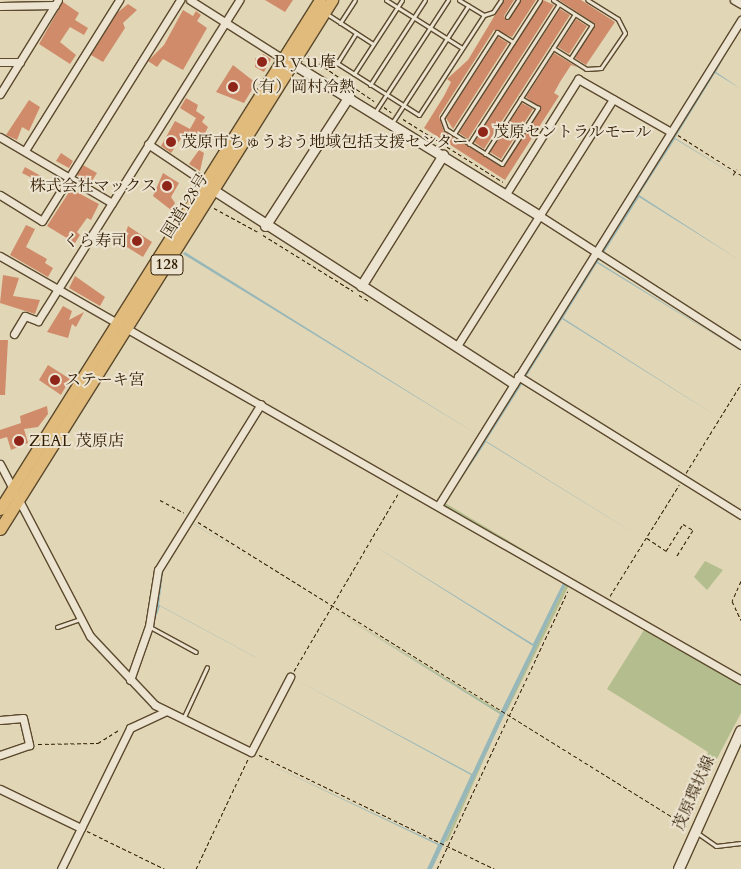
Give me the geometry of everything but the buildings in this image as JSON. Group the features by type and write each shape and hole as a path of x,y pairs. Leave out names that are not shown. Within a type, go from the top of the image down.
{"highway":[{"name":"国道128号","path":"0,528 122,326 288,61 320,0"},
{"name":"国道128号","path":"288,61 332,0"},
{"name":"国道128号","path":"0,509 122,326"}],"main road":[{"name":"茂原環状線","path":"679,869 693,830 741,731"}],"street":[{"path":"26,148 119,0"},
{"path":"0,195 42,221 180,0"},
{"path":"190,0 506,194 741,346"},
{"path":"14,334 25,316 38,321 238,0"},
{"path":"734,0 741,4"},
{"path":"0,6 57,2"},
{"path":"0,94 57,2"},
{"path":"438,506 669,131 741,20"},
{"path":"0,62 20,62"},
{"path":"506,194 578,79 669,131"},
{"path":"265,226 349,96"},
{"path":"457,346 612,99"},
{"path":"0,137 26,148 112,203"},
{"path":"148,144 265,226 457,346 516,379 741,516"},
{"path":"361,286 443,155"},
{"path":"2,258 404,484 438,506 741,680"},
{"path":"130,680 149,626 158,570 261,404"},
{"path":"0,464 3,475 14,487 80,618 102,651 130,680 166,711 251,752 290,677"},
{"path":"61,869 130,728 166,711"},
{"path":"0,720 23,718 29,746 0,755"},
{"path":"0,789 81,828"}],"lane":[{"path":"340,23 355,0"},
{"path":"386,0 462,48"},
{"path":"354,74 402,0"},
{"path":"370,85 425,0"},
{"path":"375,112 448,0"},
{"path":"459,0 484,15"},
{"path":"356,33 337,63 419,115 484,15 494,12 501,0"},
{"path":"507,17 518,0"},
{"path":"454,134 540,0"},
{"path":"553,0 592,25 570,59"},
{"path":"553,48 586,69 601,68 625,33 618,19 587,0"},
{"path":"470,144 559,4"},
{"path":"392,123 468,6"},
{"path":"324,13 373,44"},
{"path":"485,154 575,14"},
{"path":"513,42 497,32 442,118 454,134 502,164 538,108 521,98"},
{"path":"57,627 80,618"},
{"path":"149,626 196,652"},
{"path":"182,720 208,668"},
{"path":"693,830 716,846 741,843"}],"path":[{"path":"308,51 311,61 509,181"},
{"path":"669,131 741,175"},
{"path":"733,175 737,169"},
{"path":"606,602 741,384"},
{"path":"290,677 330,603 404,484"},
{"path":"160,500 191,517 330,603 693,830"},
{"path":"646,538 666,551 683,524 693,530 676,557"},
{"path":"741,581 732,601 741,620"},
{"path":"437,869 508,715 572,583"},
{"path":"29,746 54,741 98,743 114,732 130,728"},
{"path":"196,869 251,752 495,869"},
{"path":"81,828 165,869"}],"green space":[{"path":"520,381 445,503 605,598 443,505"},
{"path":"705,561 723,570 707,590 694,577"},
{"path":"566,584 569,585 507,711 506,710"},
{"path":"330,607 501,712 500,714"},
{"path":"644,630 741,684 741,713 702,787 708,752 607,689"},
{"path":"504,714 448,841 445,842"}],"water":[{"path":"741,26 716,72 741,89 715,73 675,138 741,179 675,139 639,195 741,261 639,197 598,262 741,351 597,263 563,318 718,417 562,319 526,377 680,473 525,378 522,383 678,480 522,384 486,441 642,538 486,442 445,503"},
{"path":"185,252 478,435 183,254"},
{"path":"402,491 566,584 432,869 427,869 438,845 254,757 439,844 471,775 293,678 472,774 500,714 329,608 500,713 533,646 370,543 533,644 563,583"},
{"path":"191,522 323,603 192,523 164,566 159,605 287,674 160,606 153,625 163,566"}],"place":[{"name":"Ｒｙｕ庵","path":"262,62"},
{"name":"（有）岡村冷熱","path":"233,87"},
{"name":"茂原セントラルモール","path":"483,132"},
{"name":"茂原市ちゅうおう地域包括支援センター","path":"171,142"},
{"name":"株式会社マックス","path":"167,186"},
{"name":"くら寿司","path":"137,241"},
{"name":"ステーキ宮","path":"55,380"},
{"name":"ZEAL 茂原店","path":"19,441"}]}
